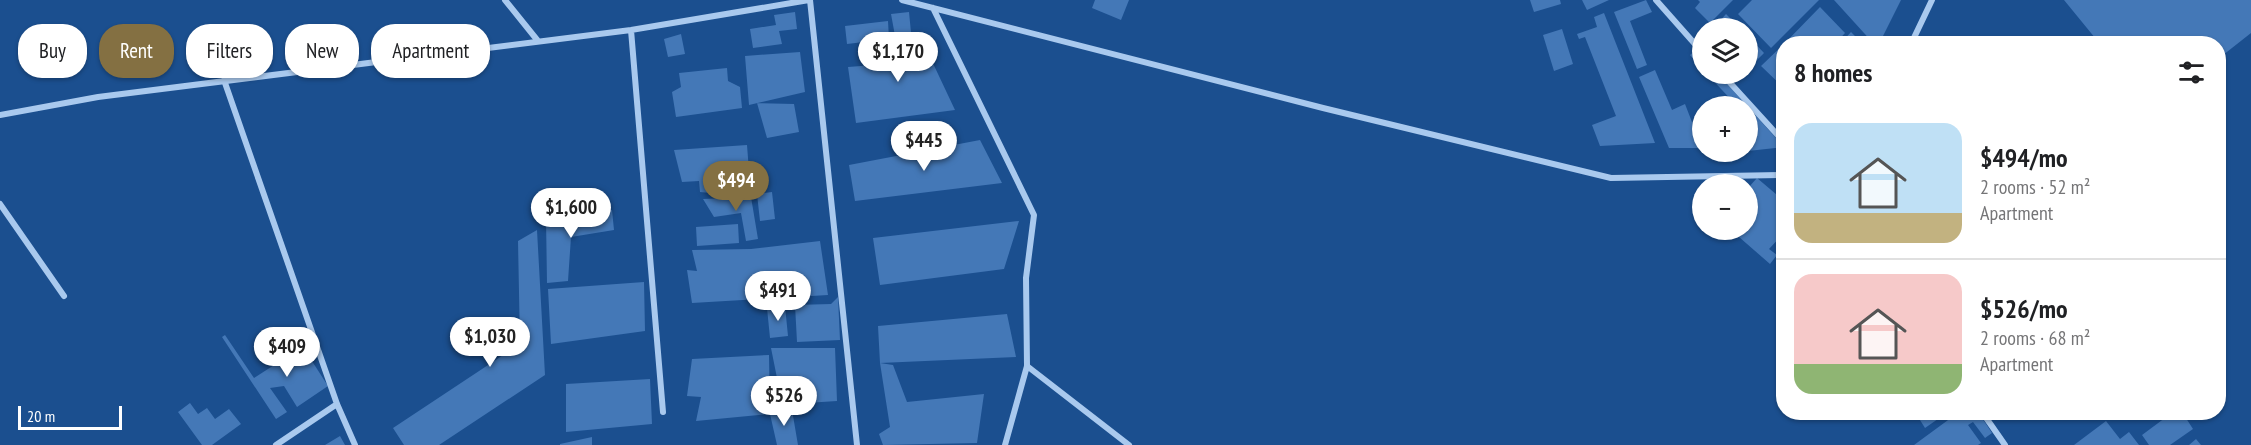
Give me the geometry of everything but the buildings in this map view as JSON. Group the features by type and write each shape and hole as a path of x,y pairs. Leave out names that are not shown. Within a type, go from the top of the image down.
{"street":[{"path":"505,0 538,42"},
{"path":"0,114 98,97 224,80 631,30 809,0 856,445"},
{"path":"902,0 1323,108 1611,178 1776,175"},
{"path":"1656,0 1692,41"},
{"path":"1915,36 1932,0"},
{"path":"933,8 1034,215 1026,278 1027,366 1005,445"},
{"path":"631,30 663,412"},
{"path":"224,80 337,404 355,445"},
{"path":"1731,84 1776,133"},
{"path":"0,204 64,296"},
{"path":"1027,366 1129,445"},
{"path":"276,445 337,404"},
{"path":"1988,420 2005,445"}]}
